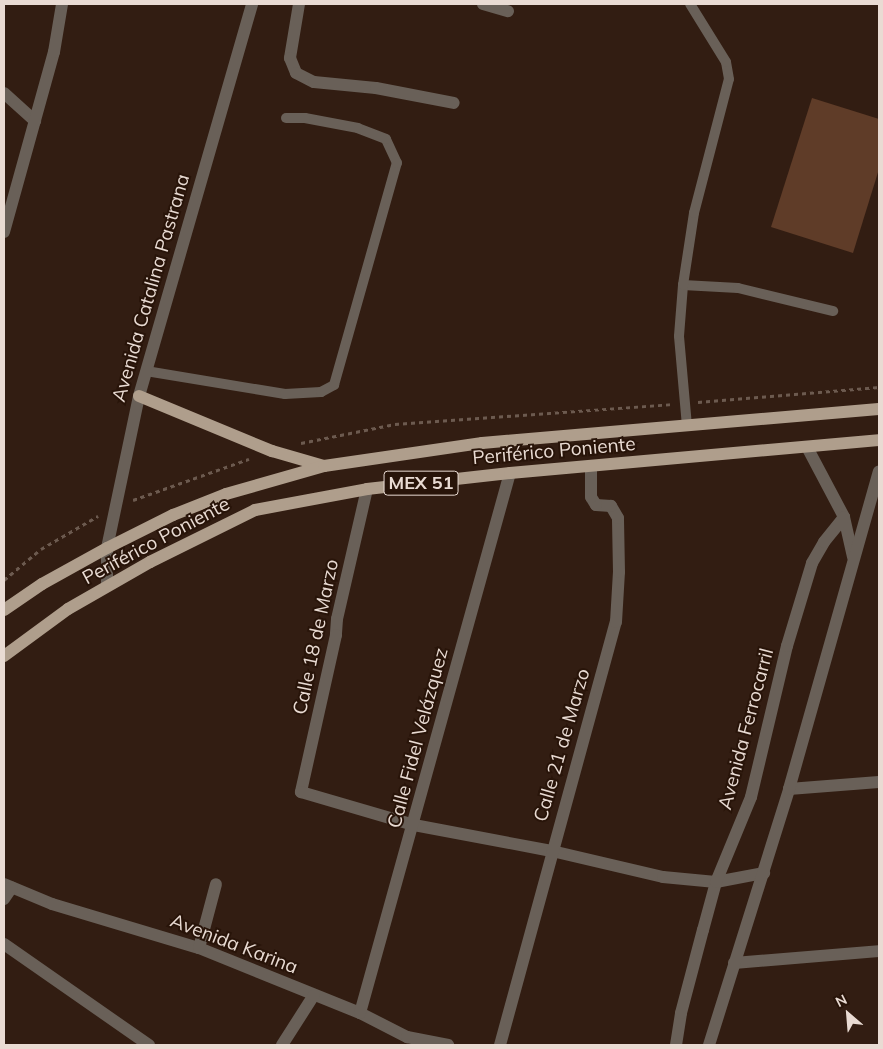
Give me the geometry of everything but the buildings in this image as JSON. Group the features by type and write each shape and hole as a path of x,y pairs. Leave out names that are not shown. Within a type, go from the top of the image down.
{"main road":[{"path":"139,396 272,451 324,466"},
{"name":"Periférico Poniente","path":"4,610 42,584 106,548 173,515 226,494 324,466 482,443 879,409"},
{"name":"Periférico Poniente","path":"4,656 68,609 107,586 255,510 367,489 510,472 879,440"}],"street":[{"path":"4,232 6,214 54,52 62,4"},
{"name":"Avenida Catalina Pastrana","path":"107,586 106,548 139,396 252,4"},
{"path":"299,4 290,58 296,73 314,82 376,88 454,103"},
{"path":"482,4 508,10"},
{"path":"4,94 35,121"},
{"path":"807,447 844,517 854,560"},
{"name":"Calle 21 de Marzo","path":"500,1045 616,622 619,572 618,518 611,506 596,505 591,497 591,466"},
{"path":"709,1045 789,789 879,471"},
{"name":"Calle Fidel Velázquez","path":"360,1013 414,825 510,472"},
{"name":"Calle 18 de Marzo","path":"367,489 337,619 336,635 302,792 414,825"},
{"name":"Avenida Ferrocarril","path":"676,1045 690,975 716,882 751,797 787,646 812,563 824,542 844,517"},
{"path":"789,789 879,782"},
{"path":"414,825 552,851 663,877 716,882 764,873"},
{"path":"199,948 216,884"},
{"path":"4,899 8,885"},
{"name":"Avenida Karina","path":"8,885 52,904 199,948 360,1013 404,1041 448,1045"},
{"path":"4,944 149,1045"},
{"path":"734,963 879,951"},
{"path":"282,1045 314,995"},
{"path":"700,1045 716,1024"}],"lane":[{"path":"687,426 679,336 683,285 694,213 729,79 726,62 690,4"},
{"path":"146,371 285,394 321,392 334,385 397,163 386,139 358,128 305,118 286,118"},
{"path":"683,285 738,288 783,297 833,311"}]}
